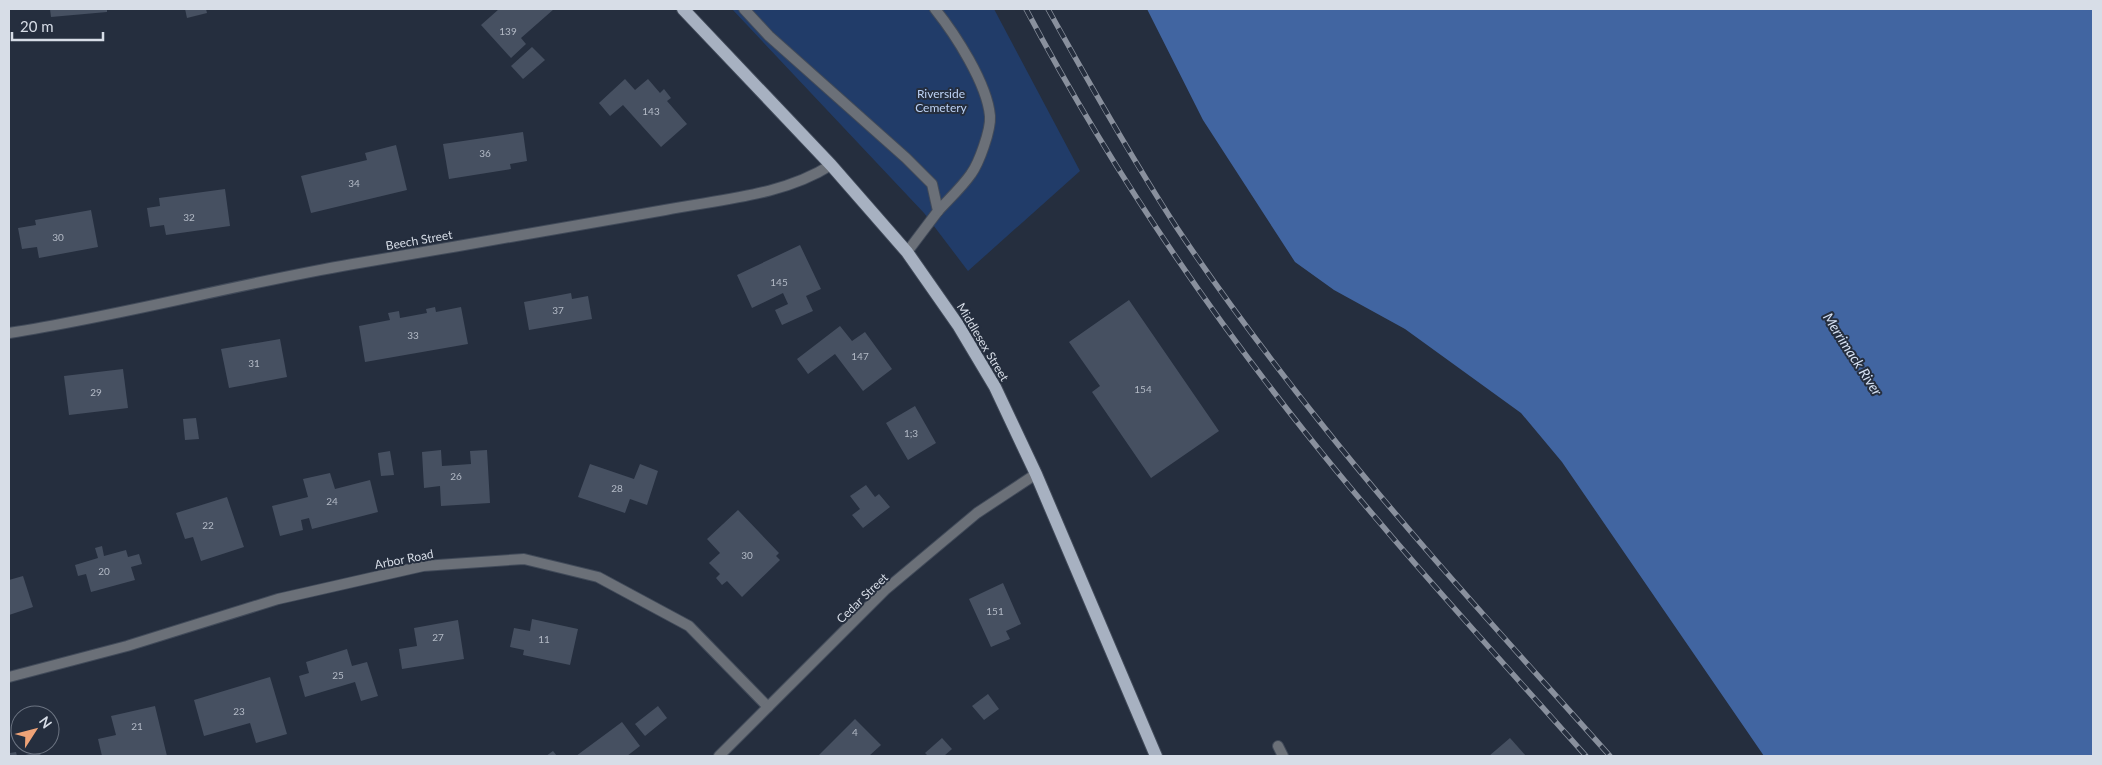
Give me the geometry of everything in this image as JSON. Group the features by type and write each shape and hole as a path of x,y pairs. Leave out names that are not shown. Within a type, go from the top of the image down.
{"main road":[{"name":"Middlesex Street","path":"683,9 831,165 907,252 958,325 995,387 1036,474 1156,756"}],"street":[{"path":"744,9 769,36 906,158 932,184 938,211"},
{"path":"907,252 938,211 972,173 984,147 990,118 984,92 968,60 951,29 935,9"},
{"name":"Beech Street","path":"9,333 74,323 349,265 784,188 812,176 831,165"},
{"name":"Cedar Street","path":"719,756 886,590 977,513 1036,474"},
{"name":"Arbor Road","path":"9,676 127,646 278,599 423,566 524,559 598,577 689,626 768,707"},
{"path":"1278,746 1283,756"}],"green space":[{"name":"Riverside Cemetery","path":"732,9 994,9 1080,171 968,271 924,213"}],"water":[{"name":"Merrimack River","path":"1147,9 2093,9 2093,756 1764,756 1562,462 1521,413 1405,329 1334,290 1295,262 1203,120"}],"building":[{"path":"50,9 107,9 107,12 51,17"},
{"path":"185,9 206,9 207,13 187,18"},
{"path":"499,9 554,9 521,38 526,44 511,58 481,25"},
{"path":"532,47 545,60 523,79 511,66"},
{"path":"625,79 635,90 648,79 660,93 664,89 671,98 667,101 687,124 661,147 623,105 610,116 599,103"},
{"path":"523,132 527,161 510,164 511,169 449,179 443,144"},
{"path":"396,145 407,190 311,213 301,176 367,160 365,153"},
{"path":"225,189 230,226 166,235 164,225 150,227 147,208 160,206 159,198"},
{"path":"91,210 98,247 39,258 37,247 22,249 18,228 36,225 35,220"},
{"path":"800,245 821,289 806,296 813,311 782,325 775,310 788,304 783,293 752,308 737,275"},
{"path":"571,293 572,299 588,296 592,319 529,330 524,302"},
{"path":"1129,300 1219,431 1151,478 1092,392 1100,386 1069,342"},
{"path":"435,307 436,312 461,307 468,344 365,362 359,326 390,320 388,313 399,311 400,318 427,313 426,309"},
{"path":"840,326 852,341 865,332 892,369 863,391 835,354 808,374 797,359"},
{"path":"280,339 287,377 229,388 221,349"},
{"path":"123,369 128,408 69,415 64,376"},
{"path":"915,406 936,443 908,460 886,423"},
{"path":"196,418 199,439 185,440 183,419"},
{"path":"441,450 442,466 471,464 470,451 487,450 490,503 441,506 440,486 424,488 422,452"},
{"path":"390,451 394,475 381,476 378,453"},
{"path":"590,464 634,479 640,464 658,471 647,505 630,499 625,513 578,497"},
{"path":"330,473 335,489 370,480 378,512 312,529 309,518 301,520 303,530 280,536 272,506 308,497 303,479"},
{"path":"866,485 875,497 879,494 890,507 863,528 852,515 860,509 850,496"},
{"path":"227,497 244,547 201,561 193,537 185,539 176,513"},
{"path":"738,510 779,553 776,556 780,560 742,597 727,581 722,585 716,578 720,574 709,563 720,553 707,539"},
{"path":"102,546 104,556 126,550 128,557 139,554 142,564 131,567 135,580 91,592 86,574 78,576 75,565 98,558 95,548"},
{"path":"23,576 33,607 9,615 9,580"},
{"path":"1003,583 1021,624 1006,631 1010,639 991,647 969,599"},
{"path":"532,619 578,629 570,665 523,655 524,650 510,647 514,628 530,631"},
{"path":"458,620 464,659 402,669 399,649 417,646 414,628"},
{"path":"347,649 352,666 367,662 378,696 361,701 355,682 305,697 299,676 309,673 306,662"},
{"path":"270,677 287,734 256,743 250,723 204,736 194,700"},
{"path":"988,694 999,709 984,720 972,706"},
{"path":"155,706 167,756 102,756 98,739 116,735 111,716"},
{"path":"658,706 667,718 645,736 635,724"},
{"path":"855,719 881,745 869,756 818,756"},
{"path":"622,722 640,746 627,756 576,756"},
{"path":"942,738 952,749 944,756 928,756 925,753"},
{"path":"1510,738 1526,756 1489,756"},
{"path":"553,751 557,756 546,756"},
{"path":"41,755 41,756 22,756"}],"railway":[{"path":"1026,9 1056,65 1121,174 1191,279 1266,382 1373,515 1586,756"},
{"path":"1048,9 1111,120 1177,228 1264,350 1390,507 1462,591 1610,756"}]}
